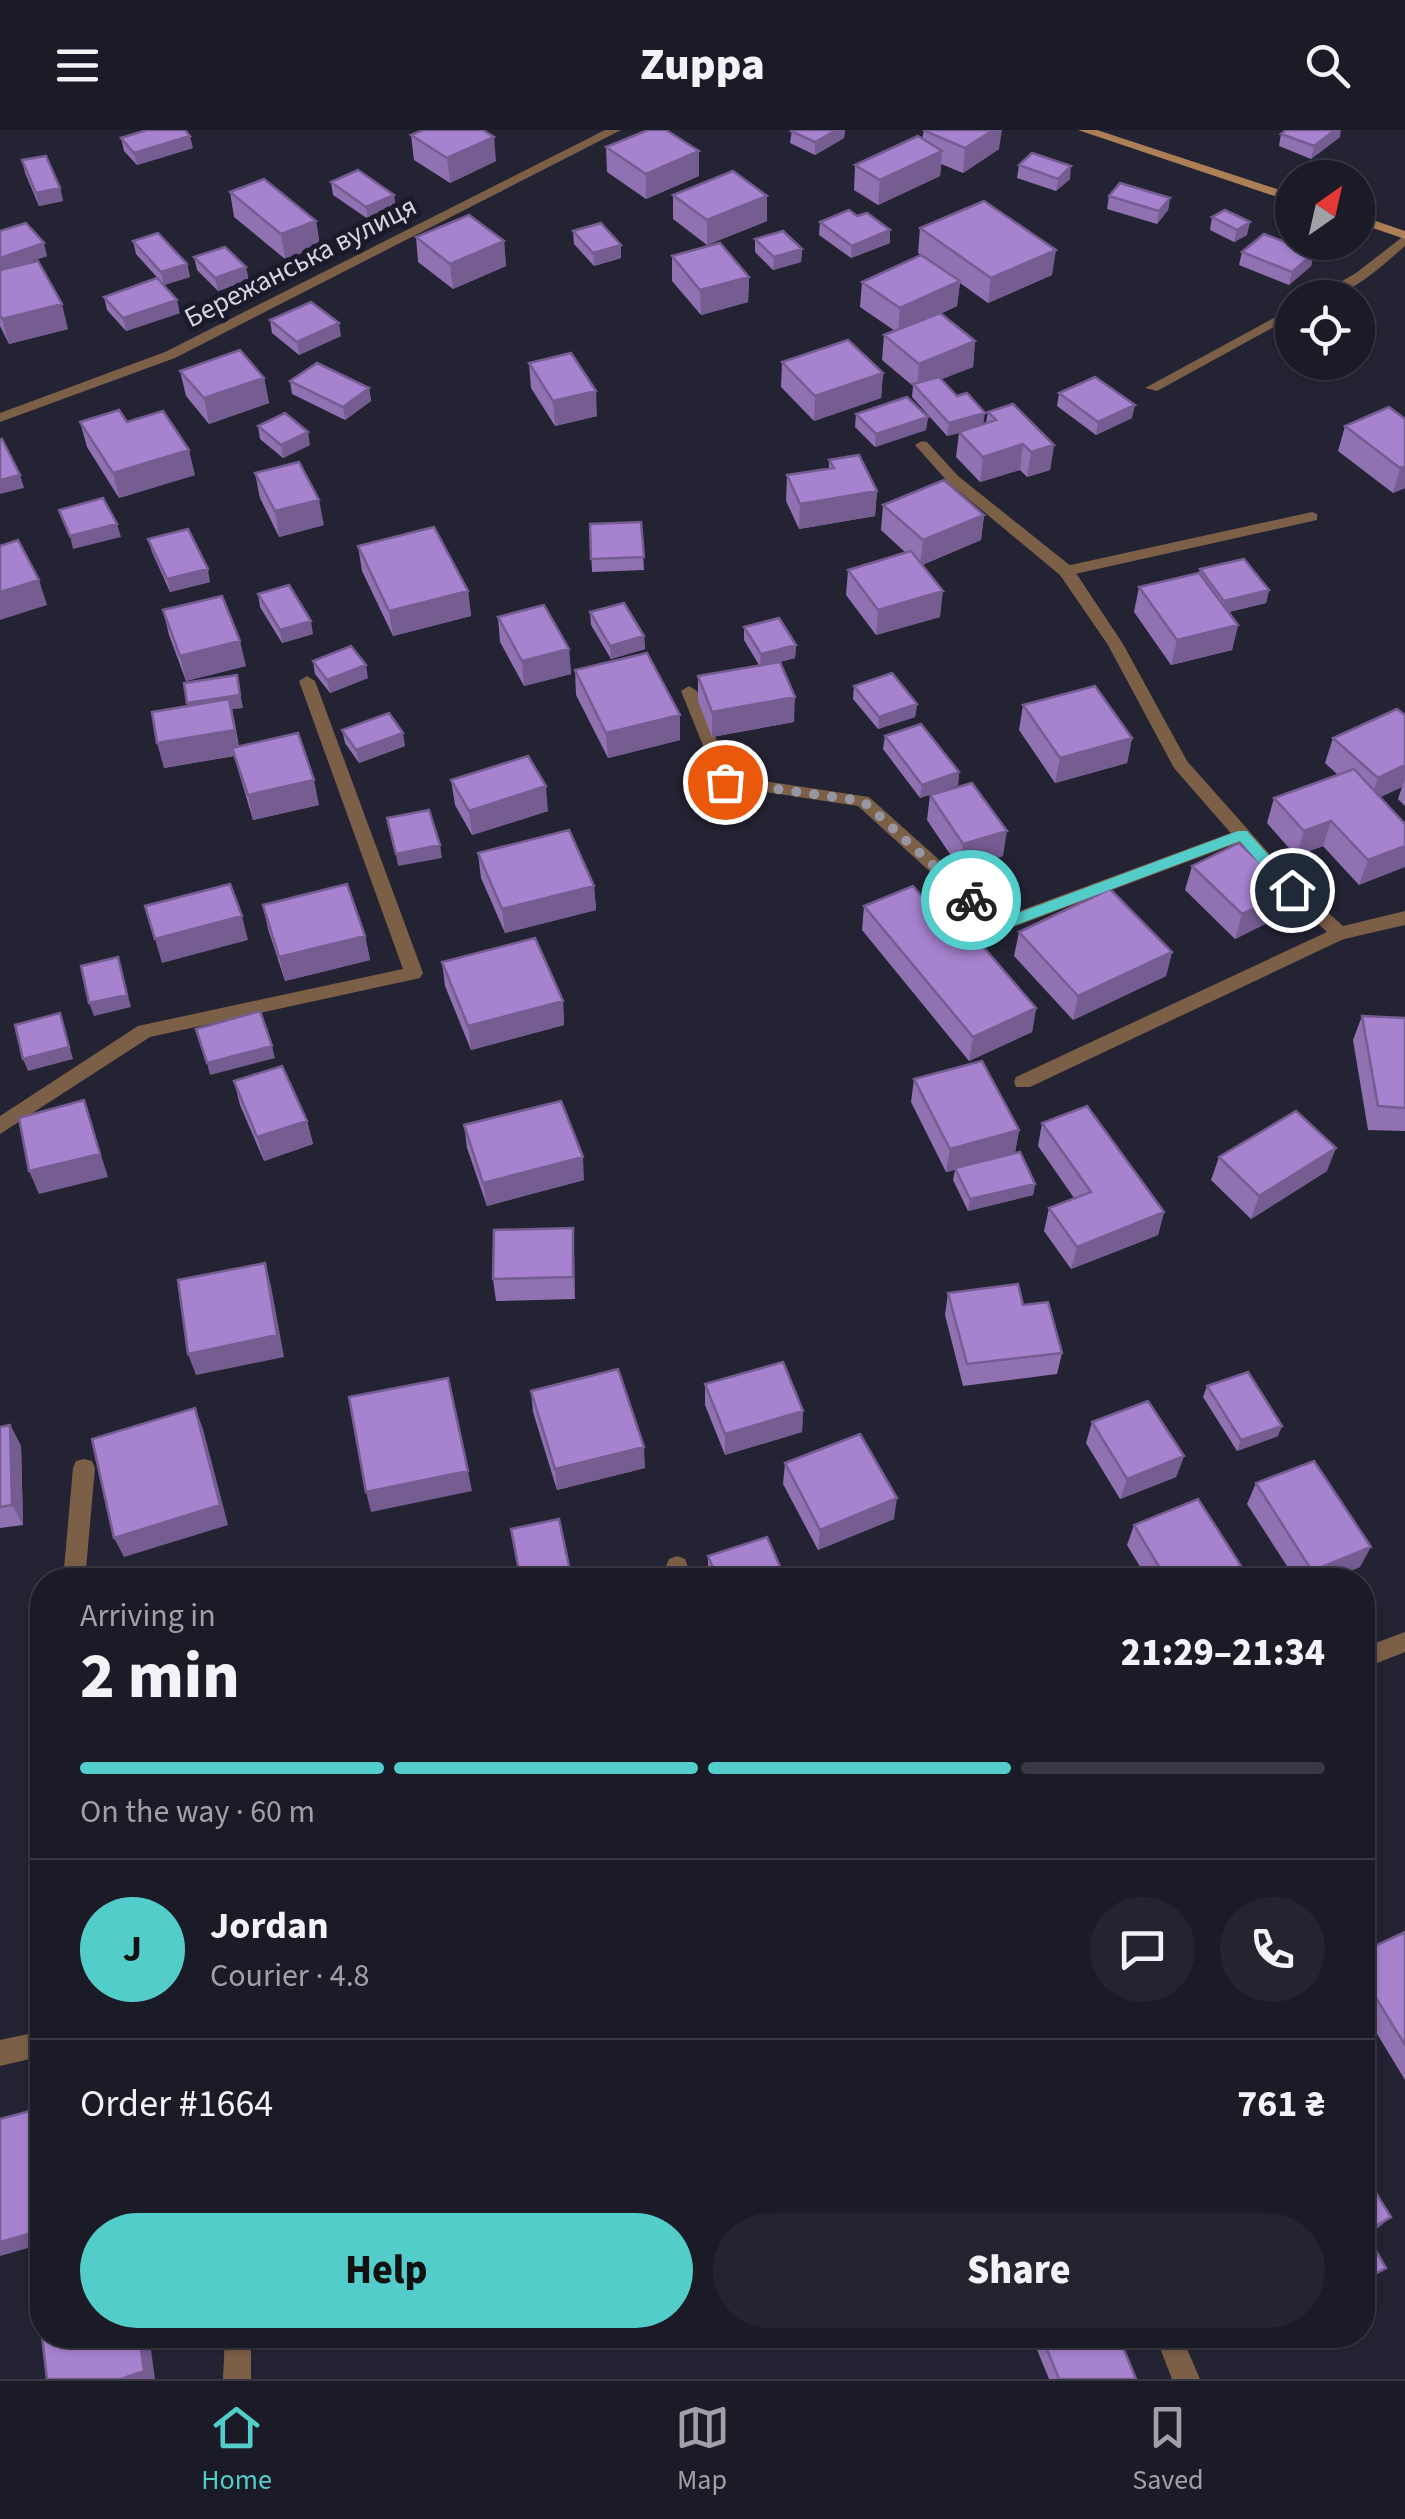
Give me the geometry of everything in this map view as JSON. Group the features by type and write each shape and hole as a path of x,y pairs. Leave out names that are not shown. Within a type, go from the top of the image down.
{"main road":[{"path":"1084,130 1275,192"},
{"path":"1375,226 1405,237"}],"street":[{"name":"Бережанська вулиця","path":"0,418 170,355 615,130"},
{"path":"1354,280 1405,237"},
{"path":"1152,388 1275,321"},
{"path":"922,445 953,479 1066,571 1115,644 1180,764 1292,890 1340,933"},
{"path":"1066,571 1312,517"},
{"path":"0,1126 145,1030 414,973 307,681"},
{"path":"689,691 725,782 863,801 1000,926 1242,835"},
{"path":"1023,1082 1340,933 1405,918"},
{"path":"75,1568 84,1468"},
{"path":"1375,1654 1405,1642"},
{"path":"0,2052 30,2046"},
{"path":"238,2348 238,2379"},
{"path":"1173,2348 1186,2379"}],"building":[{"path":"147,130 185,130 190,136 134,153 121,138"},
{"path":"423,130 483,130 494,137 447,158 411,135"},
{"path":"648,130 666,130 699,151 646,174 606,147"},
{"path":"792,130 837,130 815,142"},
{"path":"923,130 993,130 965,148"},
{"path":"1286,130 1335,130 1314,146 1281,134"},
{"path":"918,136 942,151 880,180 855,165"},
{"path":"1032,153 1071,166 1058,179 1019,165"},
{"path":"46,156 60,188 36,193 22,160"},
{"path":"358,170 394,195 366,207 331,182"},
{"path":"733,171 767,196 707,220 673,195"},
{"path":"264,179 316,221 281,234 230,192"},
{"path":"1120,183 1170,198 1159,211 1109,196"},
{"path":"984,201 1056,250 991,278 920,228"},
{"path":"849,210 857,216 867,213 890,230 852,246 820,222"},
{"path":"1225,210 1250,222 1237,230 1212,217"},
{"path":"469,215 504,241 450,264 416,237"},
{"path":"26,223 44,243 0,258 0,231"},
{"path":"601,223 621,245 593,253 573,231"},
{"path":"783,231 802,249 774,257 755,239"},
{"path":"158,233 187,264 161,272 133,241"},
{"path":"1264,234 1275,238 1275,260 1306,260 1292,272 1242,252"},
{"path":"720,243 749,277 700,290 672,256"},
{"path":"225,247 246,267 215,278 194,257"},
{"path":"921,255 960,281 900,308 862,282"},
{"path":"38,261 62,304 2,319 0,270"},
{"path":"157,278 177,300 123,318 104,297"},
{"path":"311,302 339,323 297,342 270,320"},
{"path":"940,313 975,341 919,364 884,335"},
{"path":"848,340 883,373 815,396 782,362"},
{"path":"240,350 264,378 204,398 180,371"},
{"path":"571,353 596,391 553,401 529,363"},
{"path":"317,363 369,388 343,407 290,381"},
{"path":"939,377 957,396 967,393 985,413 949,423 913,384"},
{"path":"1095,377 1135,405 1098,422 1059,393"},
{"path":"907,397 928,417 876,434 856,414"},
{"path":"1013,404 1054,445 1031,452 1023,444 983,457 959,432 996,420 988,412"},
{"path":"1389,407 1405,419 1405,466 1400,468 1345,426"},
{"path":"119,410 127,422 163,411 189,450 113,473 80,422"},
{"path":"285,413 308,432 281,445 258,426"},
{"path":"0,440 20,475 0,480"},
{"path":"859,455 877,491 800,504 787,475 834,468 829,460"},
{"path":"299,462 319,500 275,511 255,473"},
{"path":"944,480 984,515 923,540 883,505"},
{"path":"103,498 117,524 70,536 59,510"},
{"path":"641,522 644,557 591,559 590,524"},
{"path":"434,527 468,591 389,611 358,546"},
{"path":"188,529 208,569 167,579 148,539"},
{"path":"18,540 39,580 0,592 0,546"},
{"path":"911,551 943,591 878,610 848,570"},
{"path":"1244,559 1269,590 1224,601 1200,569"},
{"path":"1199,573 1238,625 1177,640 1139,587"},
{"path":"289,585 311,621 280,630 258,594"},
{"path":"222,596 240,641 180,656 163,610"},
{"path":"624,603 644,636 610,646 590,612"},
{"path":"544,605 569,649 522,661 498,617"},
{"path":"779,618 796,645 761,654 744,627"},
{"path":"351,646 366,665 327,680 313,661"},
{"path":"647,653 680,715 606,733 575,670"},
{"path":"780,662 795,697 712,712 698,676"},
{"path":"892,673 917,704 879,717 854,686"},
{"path":"237,675 240,695 187,703 184,683"},
{"path":"1095,686 1132,738 1060,758 1023,705"},
{"path":"229,699 235,730 157,743 152,712"},
{"path":"1397,709 1405,715 1405,765 1378,778 1333,738"},
{"path":"389,713 403,733 356,750 342,730"},
{"path":"921,724 959,772 922,785 885,736"},
{"path":"298,733 314,780 248,795 232,748"},
{"path":"528,756 546,786 469,811 451,780"},
{"path":"1354,769 1405,824 1405,846 1368,860 1331,821 1304,831 1274,798"},
{"path":"972,783 1007,831 963,844 930,795"},
{"path":"429,810 440,845 396,854 387,818"},
{"path":"569,830 594,886 502,909 478,853"},
{"path":"1239,843 1291,891 1242,914 1192,866"},
{"path":"230,884 242,916 155,939 145,906"},
{"path":"347,884 365,936 279,957 263,905"},
{"path":"913,886 935,911 948,906 1036,1008 973,1037 864,906"},
{"path":"1110,889 1172,952 1078,996 1019,932"},
{"path":"535,938 563,1001 468,1026 442,962"},
{"path":"118,957 127,995 89,1003 81,966"},
{"path":"260,1011 272,1046 207,1063 196,1029"},
{"path":"60,1013 69,1047 23,1059 15,1025"},
{"path":"1362,1016 1405,1018 1405,1108 1378,1106"},
{"path":"982,1061 1019,1130 950,1149 914,1079"},
{"path":"282,1066 307,1121 257,1137 234,1081"},
{"path":"84,1100 100,1154 29,1171 19,1118"},
{"path":"561,1101 583,1157 483,1183 464,1125"},
{"path":"1087,1106 1164,1212 1077,1247 1049,1208 1091,1192 1042,1123"},
{"path":"1296,1111 1336,1148 1259,1196 1219,1157"},
{"path":"1020,1152 1035,1184 970,1199 955,1168"},
{"path":"573,1228 573,1277 493,1279 494,1230"},
{"path":"265,1263 277,1335 188,1354 178,1280"},
{"path":"1018,1284 1023,1305 1048,1302 1062,1353 967,1364 948,1293"},
{"path":"783,1362 803,1411 725,1434 705,1384"},
{"path":"618,1369 644,1447 555,1469 531,1391"},
{"path":"1248,1372 1282,1426 1241,1440 1207,1386"},
{"path":"448,1378 468,1471 366,1492 349,1397"},
{"path":"1148,1401 1184,1456 1127,1479 1092,1422"},
{"path":"195,1408 220,1505 114,1538 92,1439"},
{"path":"10,1425 12,1505 0,1507 0,1427"},
{"path":"860,1434 897,1498 820,1530 785,1463"},
{"path":"1314,1461 1371,1547 1319,1568 1310,1568 1256,1483"},
{"path":"1198,1499 1242,1568 1160,1568 1134,1525"},
{"path":"559,1519 569,1568 519,1568 511,1529"},
{"path":"767,1537 781,1568 713,1568 708,1556"},
{"path":"1405,1932 1405,2045 1375,1996 1375,1946"},
{"path":"30,2111 30,2233 0,2242 0,2119"},
{"path":"1375,2192 1391,2217 1375,2226"},
{"path":"1375,2249 1386,2268 1375,2274"},
{"path":"43,2348 141,2348 144,2371 121,2379 47,2379"},
{"path":"1046,2348 1123,2348 1136,2379 1059,2379"}],"way so far":[{"path":"725,782 863,801 971,900"}],"route":[{"path":"971,900 1000,926 1242,835 1292,890"}]}
